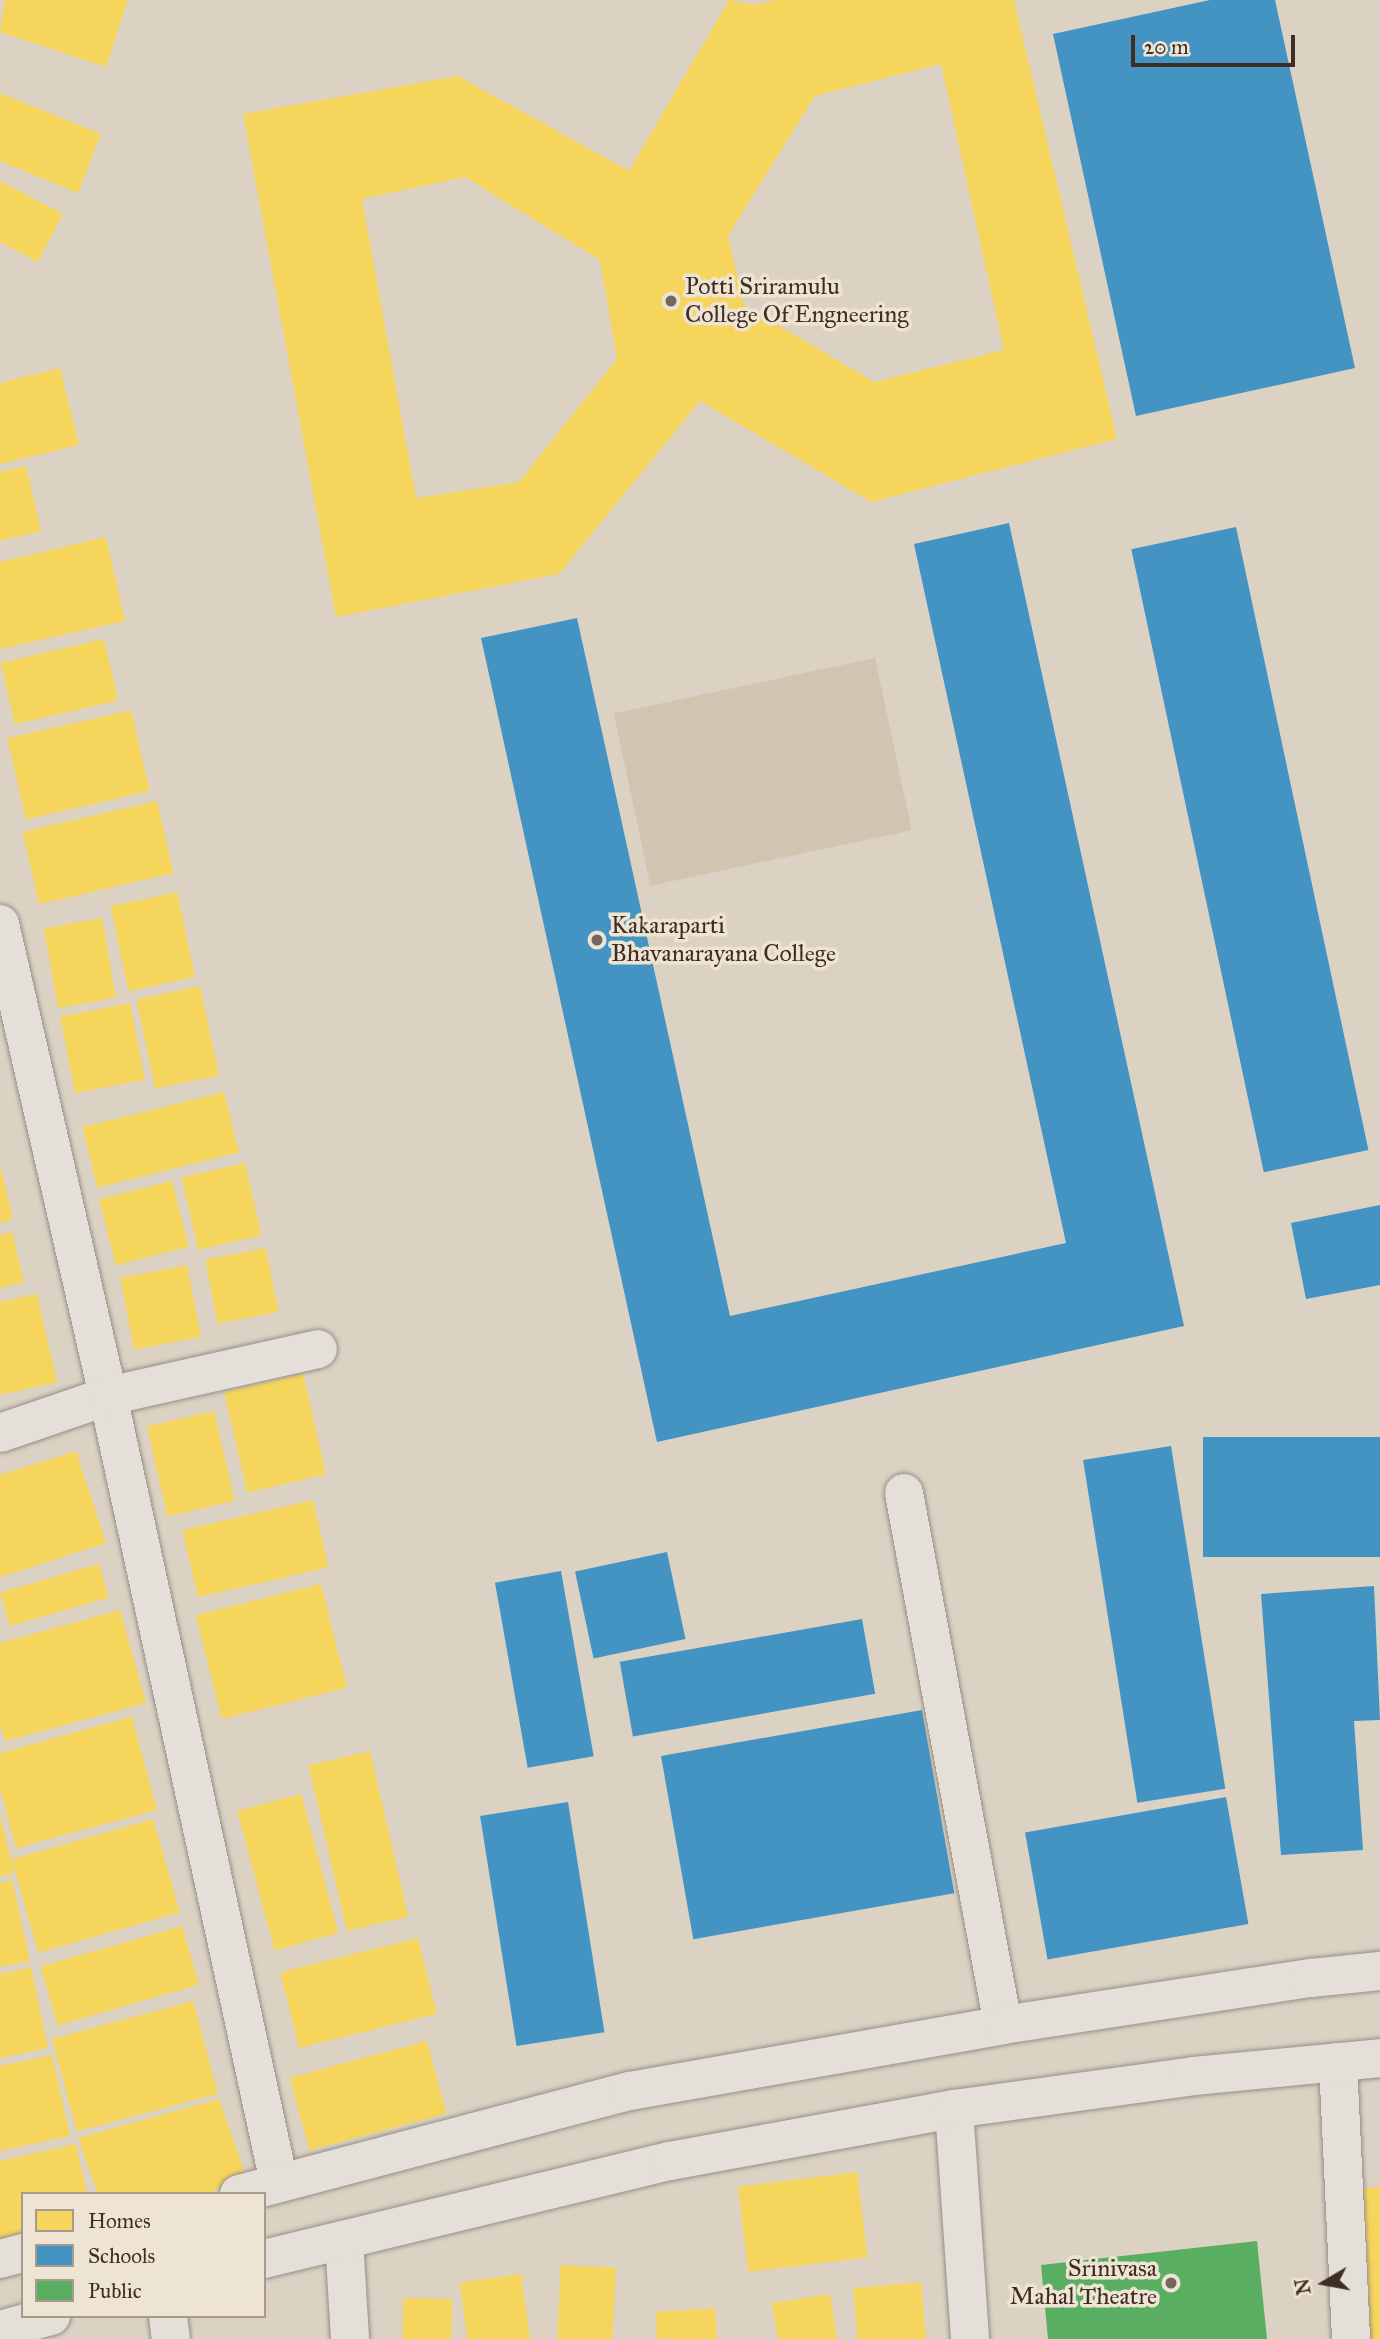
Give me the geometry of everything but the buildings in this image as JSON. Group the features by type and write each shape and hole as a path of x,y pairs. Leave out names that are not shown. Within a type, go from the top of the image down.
{"street":[{"path":"0,925 108,1396 279,2182"},
{"path":"0,1433 108,1396 318,1349"},
{"path":"904,1493 1003,2025"},
{"path":"246,2192 630,2091 1003,2025 1311,1978 1380,1972"},
{"path":"266,2259 670,2161 954,2109 1181,2077 1380,2058"},
{"path":"1338,2062 1351,2339"},
{"path":"954,2109 970,2339"},
{"path":"344,2240 350,2339"},
{"path":"0,2259 21,2254"},
{"path":"168,2318 170,2339"}],"shaded area":[{"path":"875,658 912,830 650,886 614,714"}],"place":[{"name":"Potti Sriramulu College Of Engneering","path":"671,301"},
{"name":"Kakaraparti Bhavanarayana College","path":"597,940"},
{"name":"Srinivasa Mahal Theatre","path":"1171,2283"}]}
